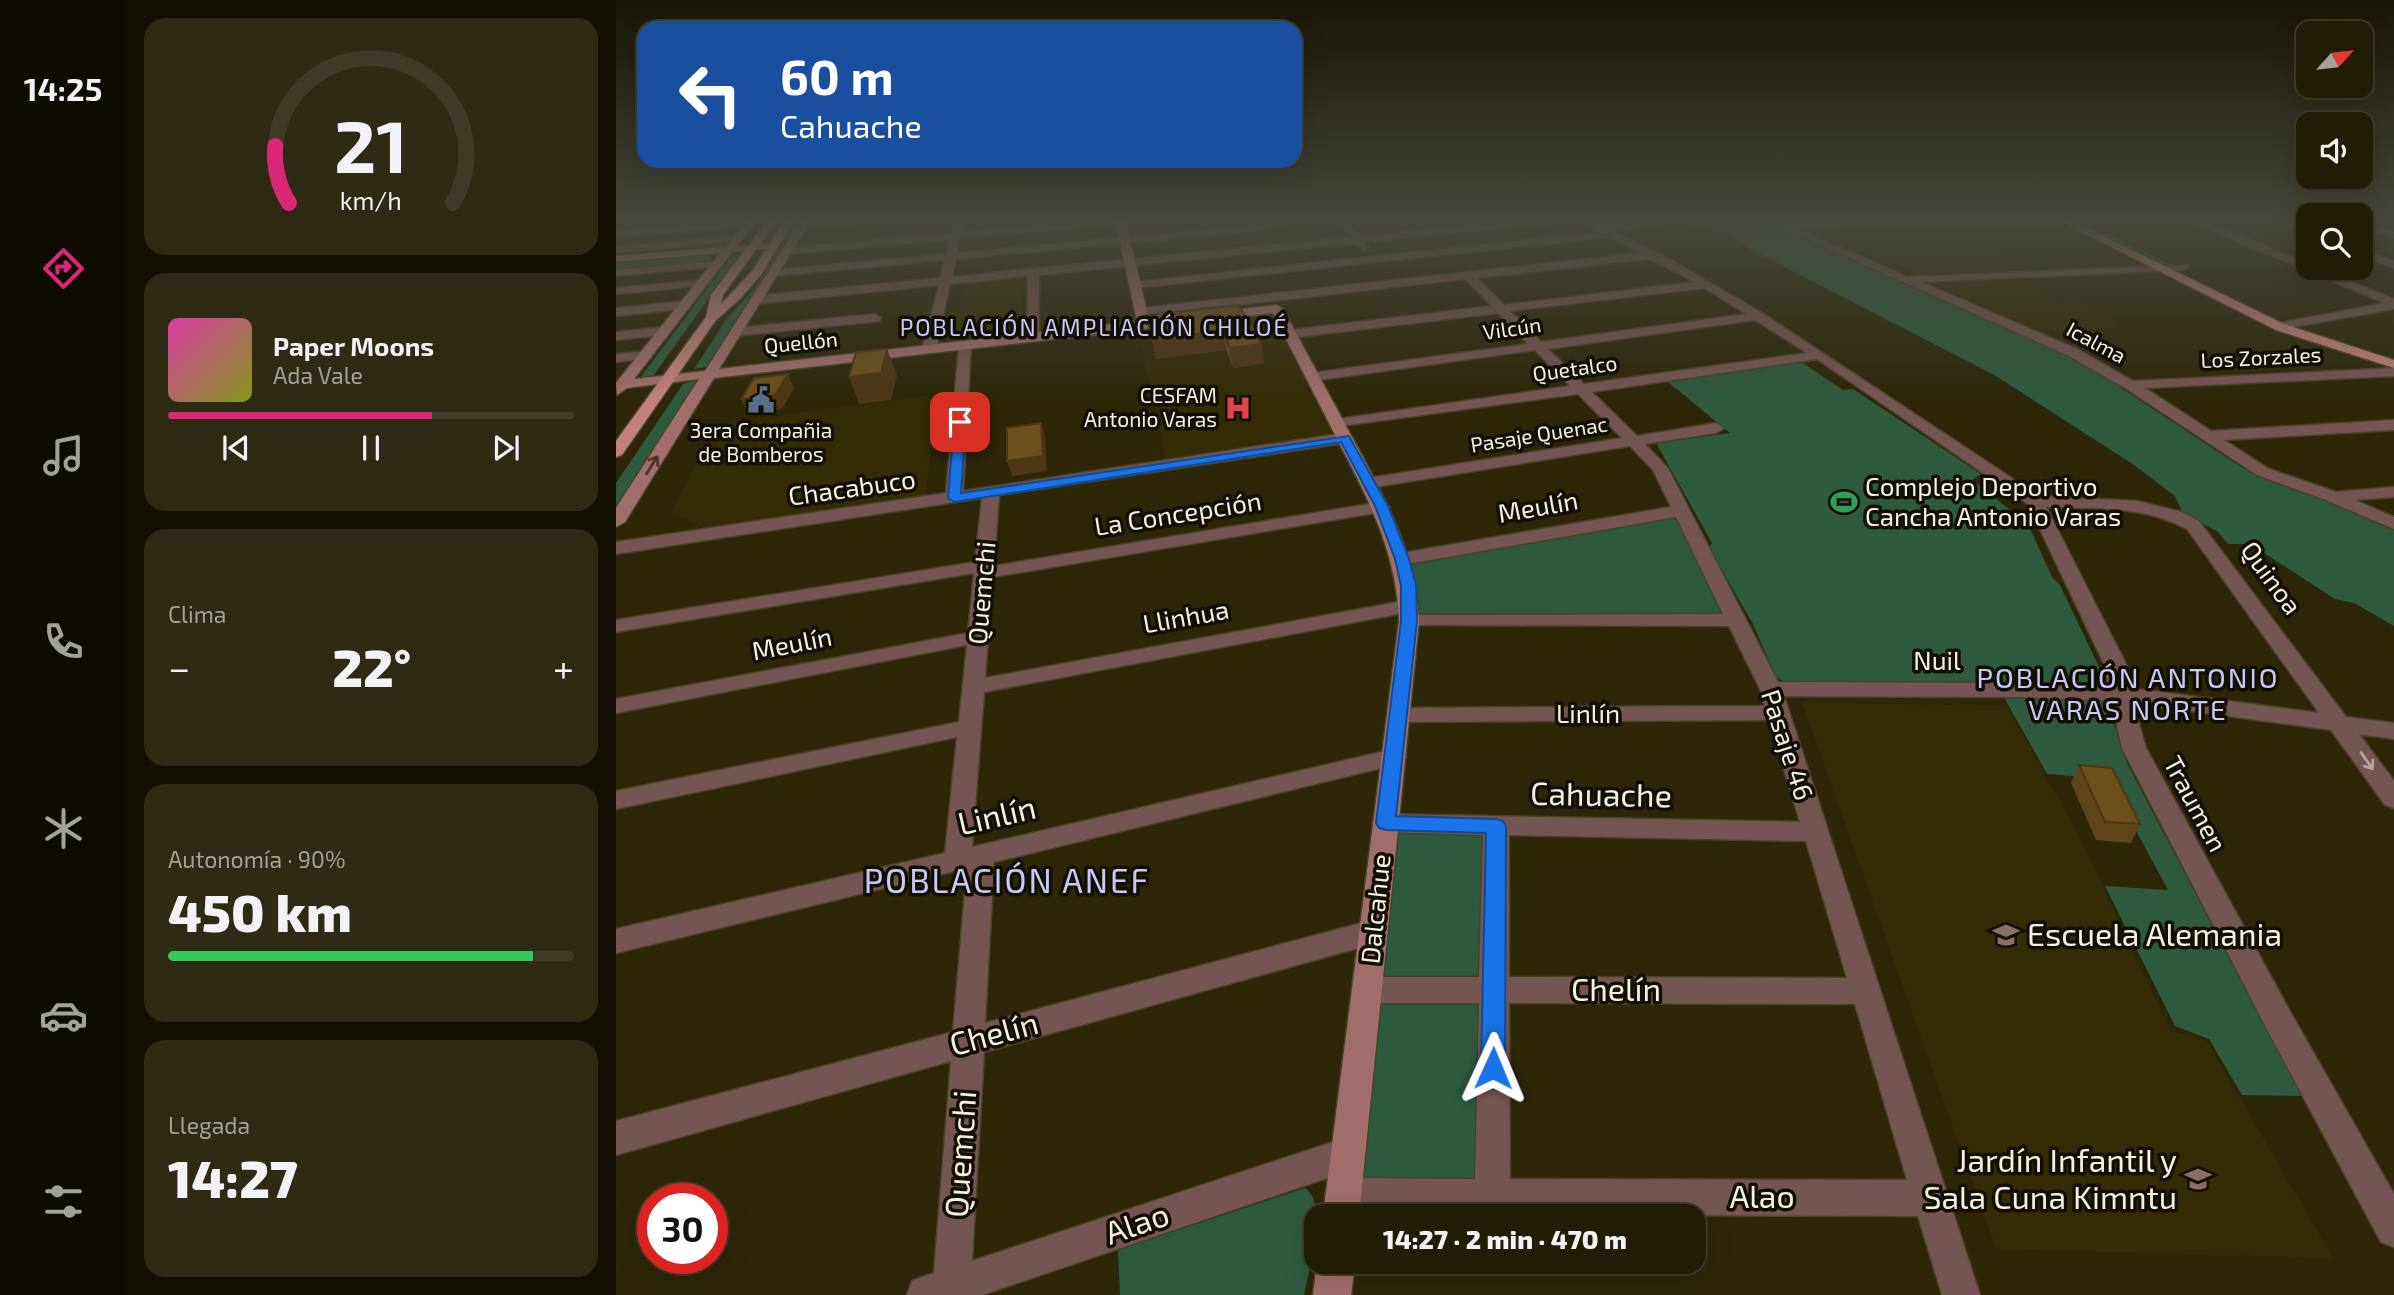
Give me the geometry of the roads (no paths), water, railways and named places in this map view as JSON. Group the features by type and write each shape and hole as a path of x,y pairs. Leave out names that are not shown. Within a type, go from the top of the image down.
{"main road":[{"path":"712,317 718,295 729,279"},
{"path":"616,452 712,317 737,298 749,279"},
{"path":"2184,279 2280,327 2394,364"},
{"path":"2209,279 2302,323 2394,353"}],"street":[{"path":"620,386 706,279"},
{"path":"616,522 769,279"},
{"path":"755,300 952,279"},
{"path":"1033,337 1034,279"},
{"path":"1134,279 1143,318"},
{"path":"1135,285 1242,279"},
{"path":"1273,304 1358,279"},
{"name":"Pasaje 46","path":"1471,279 1664,473 1737,621 1775,701 1961,1295"},
{"name":"Traumen","path":"1699,279 1819,355 2035,501 2115,664 2134,748 2281,1026 2394,1229"},
{"name":"Icalma","path":"1909,279 2078,355 2130,385 2263,472 2334,497 2394,524"},
{"path":"929,349 946,280"},
{"path":"2337,280 2394,304"},
{"path":"616,291 703,283"},
{"path":"1290,334 1707,284"},
{"path":"616,312 686,304"},
{"name":"Quellón","path":"620,386 1033,337 1143,318 1273,304"},
{"name":"Dalcahue","path":"1273,304 1381,506 1402,559 1409,586 1409,614 1394,757 1342,1204"},
{"path":"2280,327 2394,304"},
{"name":"Vilcún","path":"1312,377 1758,316"},
{"path":"736,332 875,317"},
{"path":"616,336 665,331"},
{"path":"954,498 965,345"},
{"path":"616,358 646,355"},
{"name":"Quetalco","path":"1341,431 1581,390 1819,355"},
{"name":"Los Zorzales","path":"2130,385 2394,372"},
{"path":"2207,436 2394,425"},
{"name":"Pasaje Quenac","path":"1369,483 1716,428"},
{"name":"Chacabuco","path":"616,548 991,493 1341,431"},
{"path":"2334,497 2394,492"},
{"name":"Quemchi","path":"939,1291 968,1041 970,727 991,493"},
{"name":"Quinoa","path":"2035,501 2151,508 2175,515 2193,525 2394,799"},
{"name":"La Concepción","path":"616,626 1381,506"},
{"name":"Meulín","path":"1402,559 1683,510"},
{"name":"Llinhua","path":"973,687 1409,614 1737,621"},
{"name":"Meulín","path":"616,706 978,637"},
{"name":"Nuil","path":"1775,701 2017,690 2122,694 2394,731"},
{"name":"Linlín","path":"1398,715 1775,701"},
{"path":"616,800 970,727"},
{"name":"Linlín","path":"616,941 1394,757"},
{"name":"Cahuache","path":"1386,823 1816,832"},
{"path":"1492,1196 1496,826"},
{"name":"Chelín","path":"616,1138 1373,932"},
{"name":"Chelín","path":"1367,990 1866,991"},
{"name":"Alao","path":"939,1291 1348,1154"},
{"name":"Alao","path":"1372,1204 1492,1196 1929,1198"},
{"path":"1332,1295 1335,1274"}],"place":[{"name":"3era Compañia de Bomberos","path":"761,400"},
{"name":"CESFAM Antonio Varas","path":"1238,408"},
{"name":"Complejo Deportivo Cancha Antonio Varas","path":"1844,502"},
{"name":"Escuela Alemania","path":"2006,935"},
{"name":"Jardín Infantil y Sala Cuna Kimntu","path":"2198,1179"}],"district":[{"name":"POBLACIÓN AMPLIACIÓN CHILOÉ","path":"1094,328"},
{"name":"POBLACIÓN ANTONIO VARAS NORTE","path":"2128,694"},
{"name":"POBLACIÓN ANEF","path":"1007,881"}]}
